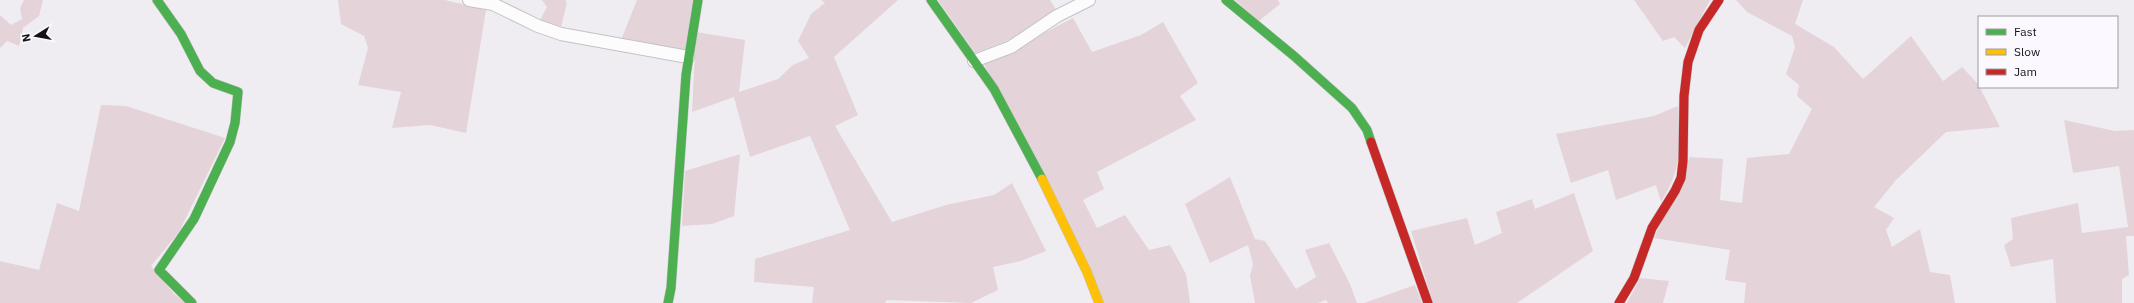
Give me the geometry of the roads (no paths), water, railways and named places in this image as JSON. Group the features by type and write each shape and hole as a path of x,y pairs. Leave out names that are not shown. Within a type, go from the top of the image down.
{"street":[{"path":"157,0 181,34 200,71 213,83 238,92 235,123 230,142 194,219 159,270 192,303"},
{"path":"469,0 493,4 538,26 561,34 688,57"},
{"path":"668,303 671,288 688,57 698,0"},
{"path":"931,0 994,88 1021,137 1087,272 1099,303"},
{"path":"974,61 1012,47 1057,16 1089,0"},
{"path":"1226,0 1294,56 1352,108 1367,130 1428,303"},
{"path":"1620,303 1631,284 1642,249 1681,178 1683,163 1683,91 1687,63 1700,29 1718,0"}]}
